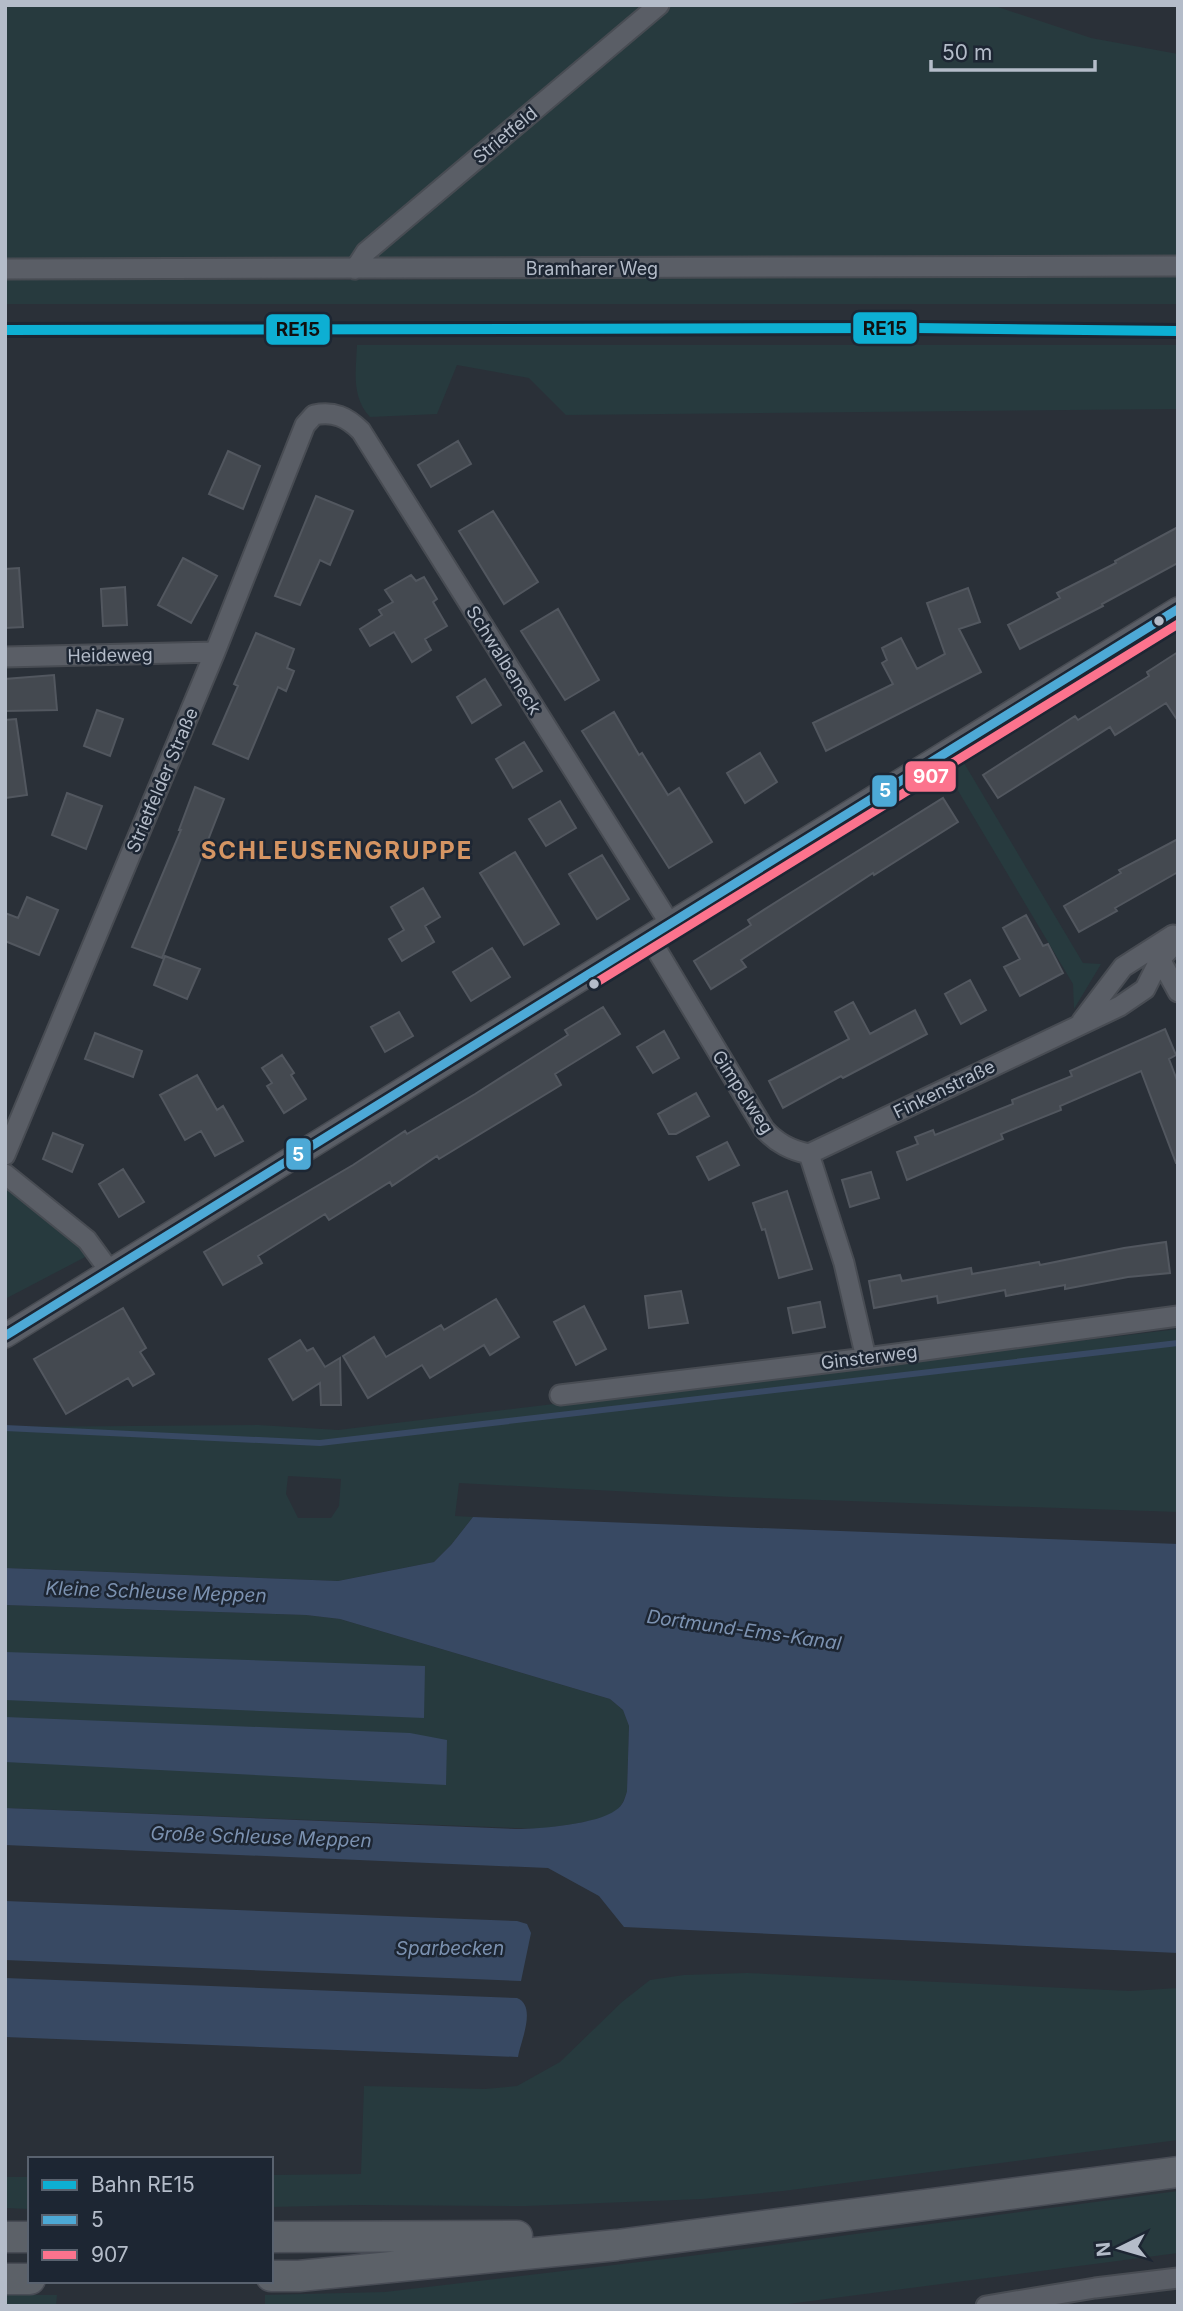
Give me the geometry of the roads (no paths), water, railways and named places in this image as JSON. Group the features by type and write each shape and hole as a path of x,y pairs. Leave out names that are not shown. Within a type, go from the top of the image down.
{"main road":[{"path":"273,2276 299,2276 570,2250 1178,2172"},
{"path":"273,2237 447,2238 720,2232"},
{"path":"5,2237 28,2237"},
{"path":"5,2279 28,2279"}],"street":[{"name":"Strietfeld","path":"355,270 366,252 659,5"},
{"name":"Bramharer Weg","path":"5,269 1178,266"},
{"name":"Strietfelder Straße","path":"5,1155 215,652 305,425 314,415 324,413"},
{"name":"Schwalbeneck","path":"324,413 350,420 361,431 670,924"},
{"path":"5,1335 1178,609"},
{"name":"Heideweg","path":"5,657 215,652"},
{"name":"Finkenstraße","path":"1079,1025 1123,967 1178,931"},
{"name":"Gimpelweg","path":"649,937 764,1129 775,1141 793,1151 809,1154"},
{"name":"Finkenstraße","path":"809,1154 1120,1006 1145,989 1160,959 1178,941"},
{"path":"1160,959 1178,992"},
{"path":"809,1154 844,1263 866,1358"},
{"path":"5,1174 87,1240 109,1270"},
{"name":"Ginsterweg","path":"560,1395 1178,1316"},
{"path":"986,2306 1178,2278"}],"water":[{"path":"473,1517 1178,1544 1178,1953 624,1927 599,1896 548,1868 5,1845 5,1808 516,1829 583,1822 608,1815 618,1808 627,1791 629,1726 623,1710 610,1699 340,1619 306,1615 5,1605 5,1568 338,1581 434,1562"},
{"path":"5,1652 425,1666 424,1718 5,1700"},
{"path":"5,1717 410,1733 447,1740 446,1785 5,1762"},
{"name":"Sparbecken","path":"5,1901 517,1921 527,1924 531,1933 521,1981 5,1960"},
{"name":"Sparbecken","path":"5,1978 517,1998 523,2002 527,2016 518,2057 5,2037"}],"waterway":[{"path":"5,1428 320,1443 1178,1343"}],"rail line":[{"name":"RE15","path":"5,330 914,328 1178,331"}],"district":[{"name":"SCHLEUSENGRUPPE","path":"337,850"}],"water label":[{"name":"Kleine Schleuse Meppen","path":"156,1592"},
{"name":"Dortmund-Ems-Kanal","path":"744,1630"},
{"name":"Große Schleuse Meppen","path":"261,1837"}]}
